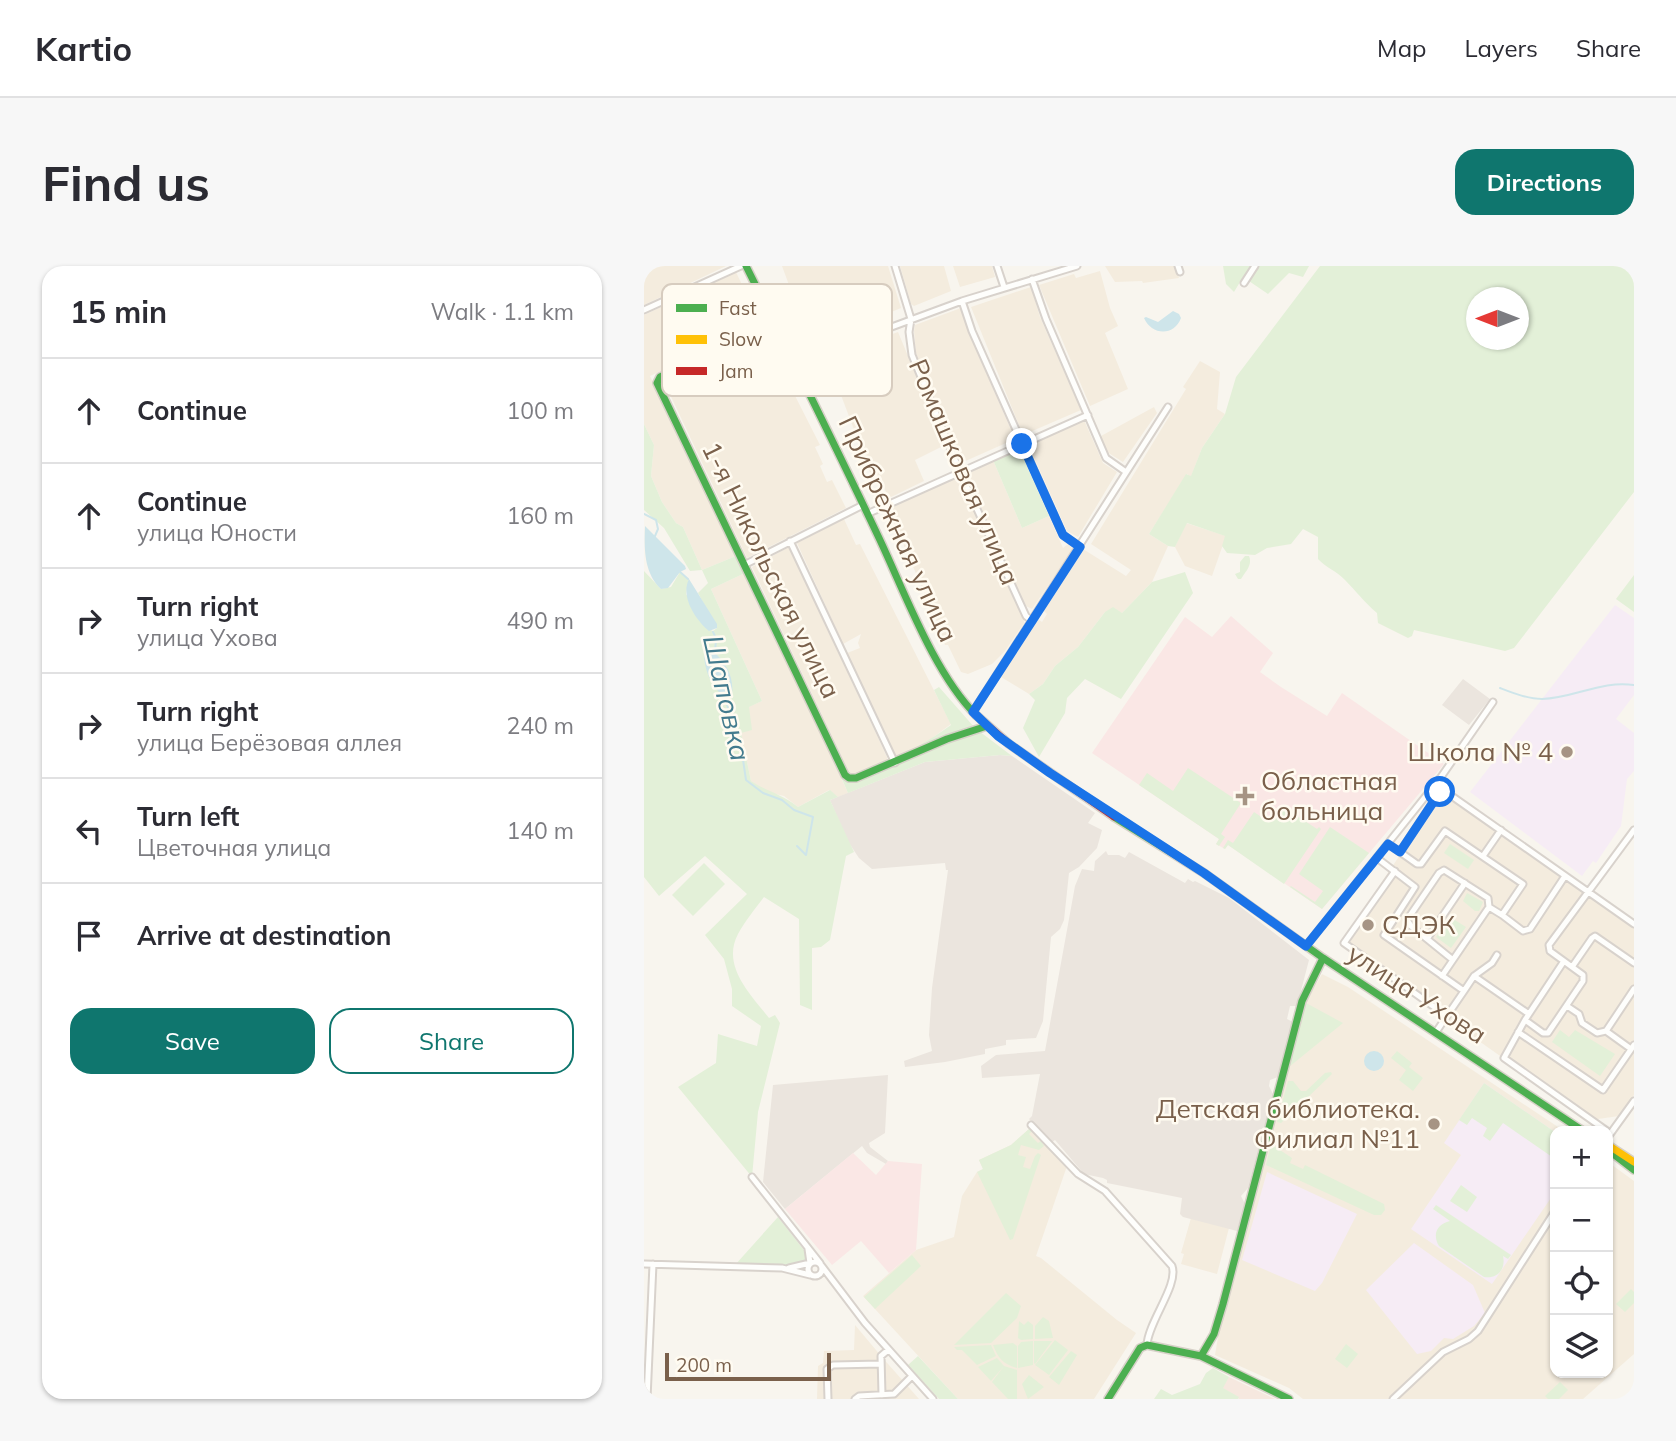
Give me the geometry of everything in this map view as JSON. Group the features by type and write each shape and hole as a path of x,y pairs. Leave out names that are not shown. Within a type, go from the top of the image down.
{"street":[{"path":"702,284 743,266"},
{"name":"Прибрежная улица","path":"743,266 753,284"},
{"name":"Ромашковая улица","path":"895,266 911,319 909,332 912,355 960,472 1026,615 1032,621"},
{"path":"997,266 1004,287"},
{"path":"892,326 1004,287 1077,266"},
{"path":"1244,283 1255,266"},
{"path":"1032,279 1046,319 1106,458 1126,472"},
{"path":"962,301 972,331 1063,535 1080,547"},
{"path":"644,310 662,302"},
{"name":"1-я Никольская улица","path":"662,377 657,379 662,392"},
{"name":"1-я Никольская улица","path":"664,396 845,775 856,778 894,764"},
{"name":"Прибрежная улица","path":"810,396 948,682 987,726"},
{"path":"973,712 1168,407"},
{"path":"867,514 1088,415"},
{"path":"746,564 863,505"},
{"path":"790,541 894,764 947,739 987,726"},
{"path":"1306,946 1466,743 1493,702"},
{"name":"улица Ухова","path":"987,726 1050,773 1204,873 1323,958 1576,1126"},
{"path":"1400,852 1442,791 1634,924"},
{"path":"1483,856 1501,830"},
{"path":"1474,976 1546,1034 1584,979 1582,974 1550,951 1549,945 1634,830"},
{"path":"1388,844 1421,864 1446,831 1523,884 1502,915"},
{"path":"1377,858 1415,887 1384,935 1464,991"},
{"path":"1395,871 1344,943 1447,1016"},
{"path":"1442,976 1453,960 1489,907 1488,898 1448,871 1442,872 1409,917 1410,926 1453,960"},
{"path":"1489,907 1520,930 1530,929 1565,876"},
{"path":"1427,939 1465,883"},
{"path":"1572,967 1595,936 1634,963"},
{"path":"1436,1032 1474,976 1492,963 1497,955"},
{"path":"1201,1356 1214,1334 1223,1304 1303,1001 1323,958"},
{"path":"1564,961 1503,1055 1505,1060 1598,1126"},
{"path":"1606,1031 1634,989"},
{"path":"1518,1032 1603,1090 1633,1047 1606,1031 1597,1033 1582,1023 1579,1014 1567,1006"},
{"path":"1613,1127 1634,1101"},
{"path":"1031,1125 1078,1174 1105,1191 1173,1269 1171,1282 1147,1335 1151,1345"},
{"path":"1613,1151 1634,1162"},
{"path":"1613,1152 1634,1170"},
{"path":"752,1177 838,1289 933,1399"},
{"path":"1393,1399 1443,1352 1469,1339 1478,1331 1550,1219"},
{"path":"807,1247 810,1263 807,1269 838,1289"},
{"path":"782,1268 814,1261 821,1264"},
{"path":"644,1264 782,1268 814,1275 822,1272 821,1264"},
{"path":"647,1399 647,1344 653,1264"},
{"path":"1108,1399 1140,1348 1151,1345 1201,1356 1289,1399"},
{"path":"882,1395 881,1356 888,1350"},
{"path":"828,1399 827,1369 832,1364 881,1364"},
{"path":"855,1399 859,1396 894,1394 912,1376"}],"shaded area":[{"path":"644,266 726,266 688,284 662,284 662,296 644,305"},
{"path":"782,266 888,266 901,308 892,312 892,284 789,284"},
{"path":"900,266 944,266 951,291 914,306 911,304"},
{"path":"953,266 992,266 995,277 960,287"},
{"path":"1105,266 1175,266 1179,278 1143,283 1115,282"},
{"path":"1100,271 1118,326 1105,333 1128,389 1090,406 1039,285 1074,274 1076,278"},
{"path":"736,272 742,284 710,284"},
{"path":"1031,287 1040,317 1081,410 1023,435 971,307"},
{"path":"662,307 662,371 650,376 736,556 702,570 683,527 676,523 662,502 651,476 654,445 644,424 644,315"},
{"path":"961,308 1015,439 961,463 916,353 914,331 915,325"},
{"path":"898,332 945,445 915,460 924,481 889,498 879,478 873,480 841,396 892,396 892,334"},
{"path":"1200,361 1220,372 1217,409 1225,414 1202,448 1191,477 1187,474 1149,534 1168,546 1152,582 1122,613 1105,612 1078,647 1055,666 1043,684 1029,694 1001,677 1038,619 1042,622 1047,614 1043,610 1083,549 1126,576 1131,570 1091,544 1186,389 1183,387"},
{"path":"671,396 795,396 820,445 815,447 823,464 820,466 827,482 832,480 846,508 747,558"},
{"path":"1154,407 1157,413 1123,462 1107,452 1101,436"},
{"path":"1084,420 1103,463 1117,472 1078,537 1067,531 1028,444"},
{"path":"993,460 1022,528 1049,516 1063,548 1068,544 1073,549 1032,609 1026,606 965,472"},
{"path":"958,476 1024,619 1005,651 992,664 968,674 961,672 948,645 945,645 888,509"},
{"path":"844,519 856,545 860,544 951,724 923,745 900,756 893,754 847,653 860,648 858,643 861,634 843,644 797,543"},
{"path":"1186,523 1226,536 1212,576 1185,566 1175,547"},
{"path":"789,547 887,757 887,762 855,775 848,770 752,567"},
{"path":"745,573 848,793 838,797 829,790 798,807 784,796 767,792 751,781 741,733 748,707 762,701 711,589"},
{"name":"Школа № 4","path":"1615,605 1634,618 1634,695 1616,719 1634,733 1634,771 1627,779 1621,826 1596,863 1593,861 1582,876 1470,792"},
{"path":"1231,616 1273,653 1260,672 1281,687 1327,716 1342,693 1444,764 1322,909 1228,845 1225,849 1216,844 1219,839 1092,753 1185,617 1212,637"},
{"path":"1463,679 1490,699 1469,725 1442,705"},
{"path":"1012,756 1095,813 1088,823 1102,830 1097,848 1079,867 1069,873 1064,920 1060,929 1051,937 1043,1021 1036,1038 1006,1040 1006,1045 985,1049 985,1054 905,1067 904,1061 932,1051 929,1035 932,988 948,870 945,863 872,869 859,858 847,840 830,800 925,762"},
{"path":"1444,794 1634,927 1634,1095 1619,1116 1591,1120 1340,943"},
{"path":"1106,851 1108,855 1125,858 1129,852 1185,883 1188,879 1195,881 1229,898 1309,960 1297,1006 1290,1006 1287,1019 1293,1022 1278,1077 1270,1080 1269,1086 1273,1094 1248,1188 1241,1196 1245,1204 1237,1231 1183,1217 1180,1214 1182,1198 1107,1183 1103,1178 1084,1174 1055,1140 1051,1143 1029,1119 1032,1116 1040,1074 982,1078 981,1066 996,1055 1045,1051 1075,886 1082,869 1094,871 1095,861"},
{"path":"1322,974 1348,987 1556,1126 1550,1126 1550,1378 1607,1378 1583,1399 1303,1399 1289,1388 1215,1355 1219,1331 1308,998"},
{"path":"888,1075 885,1133 869,1143 870,1147 888,1161 886,1164 867,1153 862,1146 785,1209 763,1182 773,1085"},
{"path":"1484,1083 1550,1129 1550,1199 1492,1284 1411,1229 1461,1155 1444,1143"},
{"path":"1029,1129 1067,1166 1036,1256 1136,1333 1094,1399 958,1399 863,1296 916,1250 954,1237 962,1196 977,1172 983,1169 979,1160 1011,1145"},
{"path":"853,1153 876,1175 888,1161 922,1164 916,1250 889,1273 861,1241 832,1265 785,1209"},
{"path":"1613,1166 1634,1181 1634,1354 1613,1373"},
{"path":"1267,1172 1357,1214 1322,1283 1315,1291 1242,1260"},
{"path":"1191,1218 1229,1228 1217,1274 1181,1264 1184,1254 1181,1253"},
{"path":"1414,1243 1473,1285 1485,1313 1474,1326 1453,1339 1444,1338 1431,1351 1417,1354 1366,1290"},
{"path":"855,1325 919,1399 817,1399 818,1366 823,1363 824,1351 854,1350"},
{"path":"1229,1377 1275,1399 1238,1399 1222,1388"}],"green space":[{"path":"1223,266 1309,266 1303,277 1289,273 1268,294 1243,277 1234,292 1226,284"},
{"path":"1320,266 1634,266 1634,492 1514,648 1505,651 1414,630 1408,638 1378,623 1377,613 1342,577 1318,559 1318,537 1303,529 1291,544 1267,548 1255,555 1227,553 1222,546 1225,536 1187,523 1175,547 1168,546 1149,534 1186,474 1191,476 1202,448 1225,414 1236,377"},
{"path":"644,424 654,445 651,476 662,502 676,523 683,527 702,570 690,571 664,528 644,510"},
{"path":"1019,448 1049,516 1022,528 993,460"},
{"path":"736,556 745,573 711,589 762,701 749,707 752,730 741,733 751,781 798,807 830,790 838,797 830,800 854,852 846,856 830,940 821,947 812,948 812,1010 800,1005 799,919 764,897 741,929 734,946 733,957 740,979 769,1018 775,1015 780,1023 758,1112 752,1177 678,1087 716,1063 718,1034 757,1046 761,1026 732,1006 732,989 724,959 705,935 747,894 705,856 659,896 644,877 644,571 661,589 671,587 680,572 689,579 686,594 708,629 713,631 717,628 698,593 708,583 702,570"},
{"path":"1245,556 1249,556 1249,565 1241,579 1238,579 1235,574 1240,572 1240,562"},
{"path":"1185,572 1193,593 1121,699 1085,679 1067,698 1065,713 1039,757 1023,728 1035,700 1029,694 1043,684 1055,666 1078,647 1105,612 1113,607 1122,613 1152,582"},
{"path":"1634,575 1634,612 1616,599"},
{"path":"939,687 975,728 1012,756 925,762 848,793 841,777 845,775 849,778 889,761 951,725 934,690"},
{"path":"1188,768 1241,803 1221,834 1225,837 1219,846 1216,844 1219,839 1139,785 1147,773 1173,791"},
{"path":"1281,805 1321,829 1284,884 1228,845 1223,848 1228,840 1233,843 1254,812 1269,822"},
{"path":"1330,827 1369,853 1322,909 1290,887 1315,902 1323,891 1299,874"},
{"path":"1450,844 1474,860 1468,869 1444,853"},
{"path":"704,863 725,884 693,916 672,895"},
{"path":"1467,893 1483,902 1479,911 1475,911 1463,901"},
{"path":"1450,917 1466,927 1451,948 1436,937"},
{"path":"1306,1003 1343,1023 1289,1067 1304,1010"},
{"path":"1560,1030 1569,1037 1575,1030 1615,1054 1600,1076 1552,1042"},
{"path":"1397,1051 1412,1063 1409,1067 1423,1078 1413,1091 1399,1080 1406,1070 1391,1058"},
{"path":"1325,1073 1332,1074 1281,1123 1277,1122 1288,1081 1293,1081 1301,1091 1306,1091"},
{"path":"1484,1083 1550,1129 1550,1156 1503,1123 1490,1141 1483,1136 1487,1128 1472,1118 1467,1125 1459,1120"},
{"path":"1029,1129 1032,1131 1029,1134 1044,1146 1039,1150 1021,1145 1018,1155 1026,1157 1023,1167 1030,1169 1035,1156 1038,1153 1041,1155 1013,1239 1010,1240 977,1172 983,1169 979,1160 1011,1145"},
{"path":"1271,1144 1292,1158 1290,1163 1303,1169 1305,1165 1384,1204 1385,1210 1381,1215 1374,1215 1266,1165"},
{"path":"1461,1185 1477,1197 1467,1212 1450,1201"},
{"path":"1436,1205 1511,1255 1508,1259 1503,1256 1503,1265 1497,1275 1484,1277 1439,1246 1437,1230 1450,1221 1433,1209"},
{"path":"778,1217 807,1254 805,1262 800,1265 735,1265"},
{"path":"912,1255 921,1266 875,1309 864,1297"},
{"path":"1631,1289 1634,1292 1634,1303 1625,1312 1616,1304"},
{"path":"1006,1293 1021,1306 1017,1318 991,1343 954,1345"},
{"path":"1043,1317 1049,1321 1053,1338 1035,1339 1035,1326"},
{"path":"1019,1321 1024,1325 1028,1321 1033,1325 1033,1339 1018,1338"},
{"path":"1055,1340 1068,1350 1049,1375 1035,1365"},
{"path":"1033,1341 1033,1365 1018,1368 1018,1346 1021,1342"},
{"path":"1034,1341 1052,1341 1035,1364 1034,1363"},
{"path":"1013,1343 1017,1346 1017,1368 1002,1360 993,1345"},
{"path":"1346,1344 1358,1354 1347,1368 1335,1359"},
{"path":"991,1345 996,1356 977,1365 962,1350 954,1347"},
{"path":"1071,1351 1077,1355 1059,1385 1049,1377"},
{"path":"918,1356 958,1399 939,1399 908,1365"},
{"path":"997,1358 1004,1366 991,1381 978,1367"},
{"path":"1004,1366 1017,1370 1017,1399 1008,1399 992,1382"},
{"path":"1213,1368 1229,1377 1223,1388 1239,1397 1238,1399 1154,1399 1161,1389 1172,1395 1200,1384 1206,1373"},
{"path":"1029,1375 1044,1387 1028,1399 1022,1384"},
{"path":"1560,1382 1568,1390 1559,1399 1548,1399 1545,1396"}],"water":[{"path":"1173,311 1181,318 1178,324 1168,331 1152,328 1144,318 1158,322"},
{"path":"645,526 685,566 686,569 680,572 668,588 661,589 655,583 648,568"},
{"path":"689,579 717,628 709,631 691,608 686,593"},
{"path":"704,653 715,653 726,667 731,677 732,694 721,694 711,681 704,659"},
{"path":"1374,1051 1381,1054 1384,1061 1381,1068 1374,1071 1367,1068 1364,1061 1367,1054"}],"waterway":[{"name":"Шаповка","path":"644,514 656,520 658,529 655,536"},
{"name":"Шаповка","path":"679,571 688,579"},
{"name":"Шаповка","path":"713,632 716,638 715,653"},
{"path":"1500,688 1526,697 1542,699 1611,685 1634,685"},
{"name":"Шаповка","path":"723,693 741,746 746,780 763,793 813,817 806,855 797,846"}],"traffic: fast":[{"path":"746,266 755,284"},
{"path":"662,376 657,383 662,393"},
{"path":"663,396 845,775 856,778 947,739 987,726"},
{"path":"810,396 934,655 961,698 976,715"},
{"path":"1114,817 1204,873 1323,958 1575,1126"},
{"path":"1201,1356 1214,1334 1223,1304 1302,1001 1323,958"},
{"path":"1613,1154 1634,1170"},
{"path":"1108,1399 1140,1348 1147,1345 1201,1356 1289,1399"}],"traffic: slow":[{"path":"1613,1148 1634,1162"}],"traffic: jam":[{"path":"976,715 1009,744 1114,817"}],"place":[{"name":"Школа № 4","path":"1567,752"},
{"name":"Областная больница","path":"1245,796"},
{"name":"СДЭК","path":"1368,925"},
{"name":"Детская библиотека. Филиал №11","path":"1434,1124"}],"route":[{"path":"1022,444 1063,535 1080,547 983,701 973,712 998,736 1117,819 1204,873 1306,946 1388,844 1400,852 1440,792"}]}
